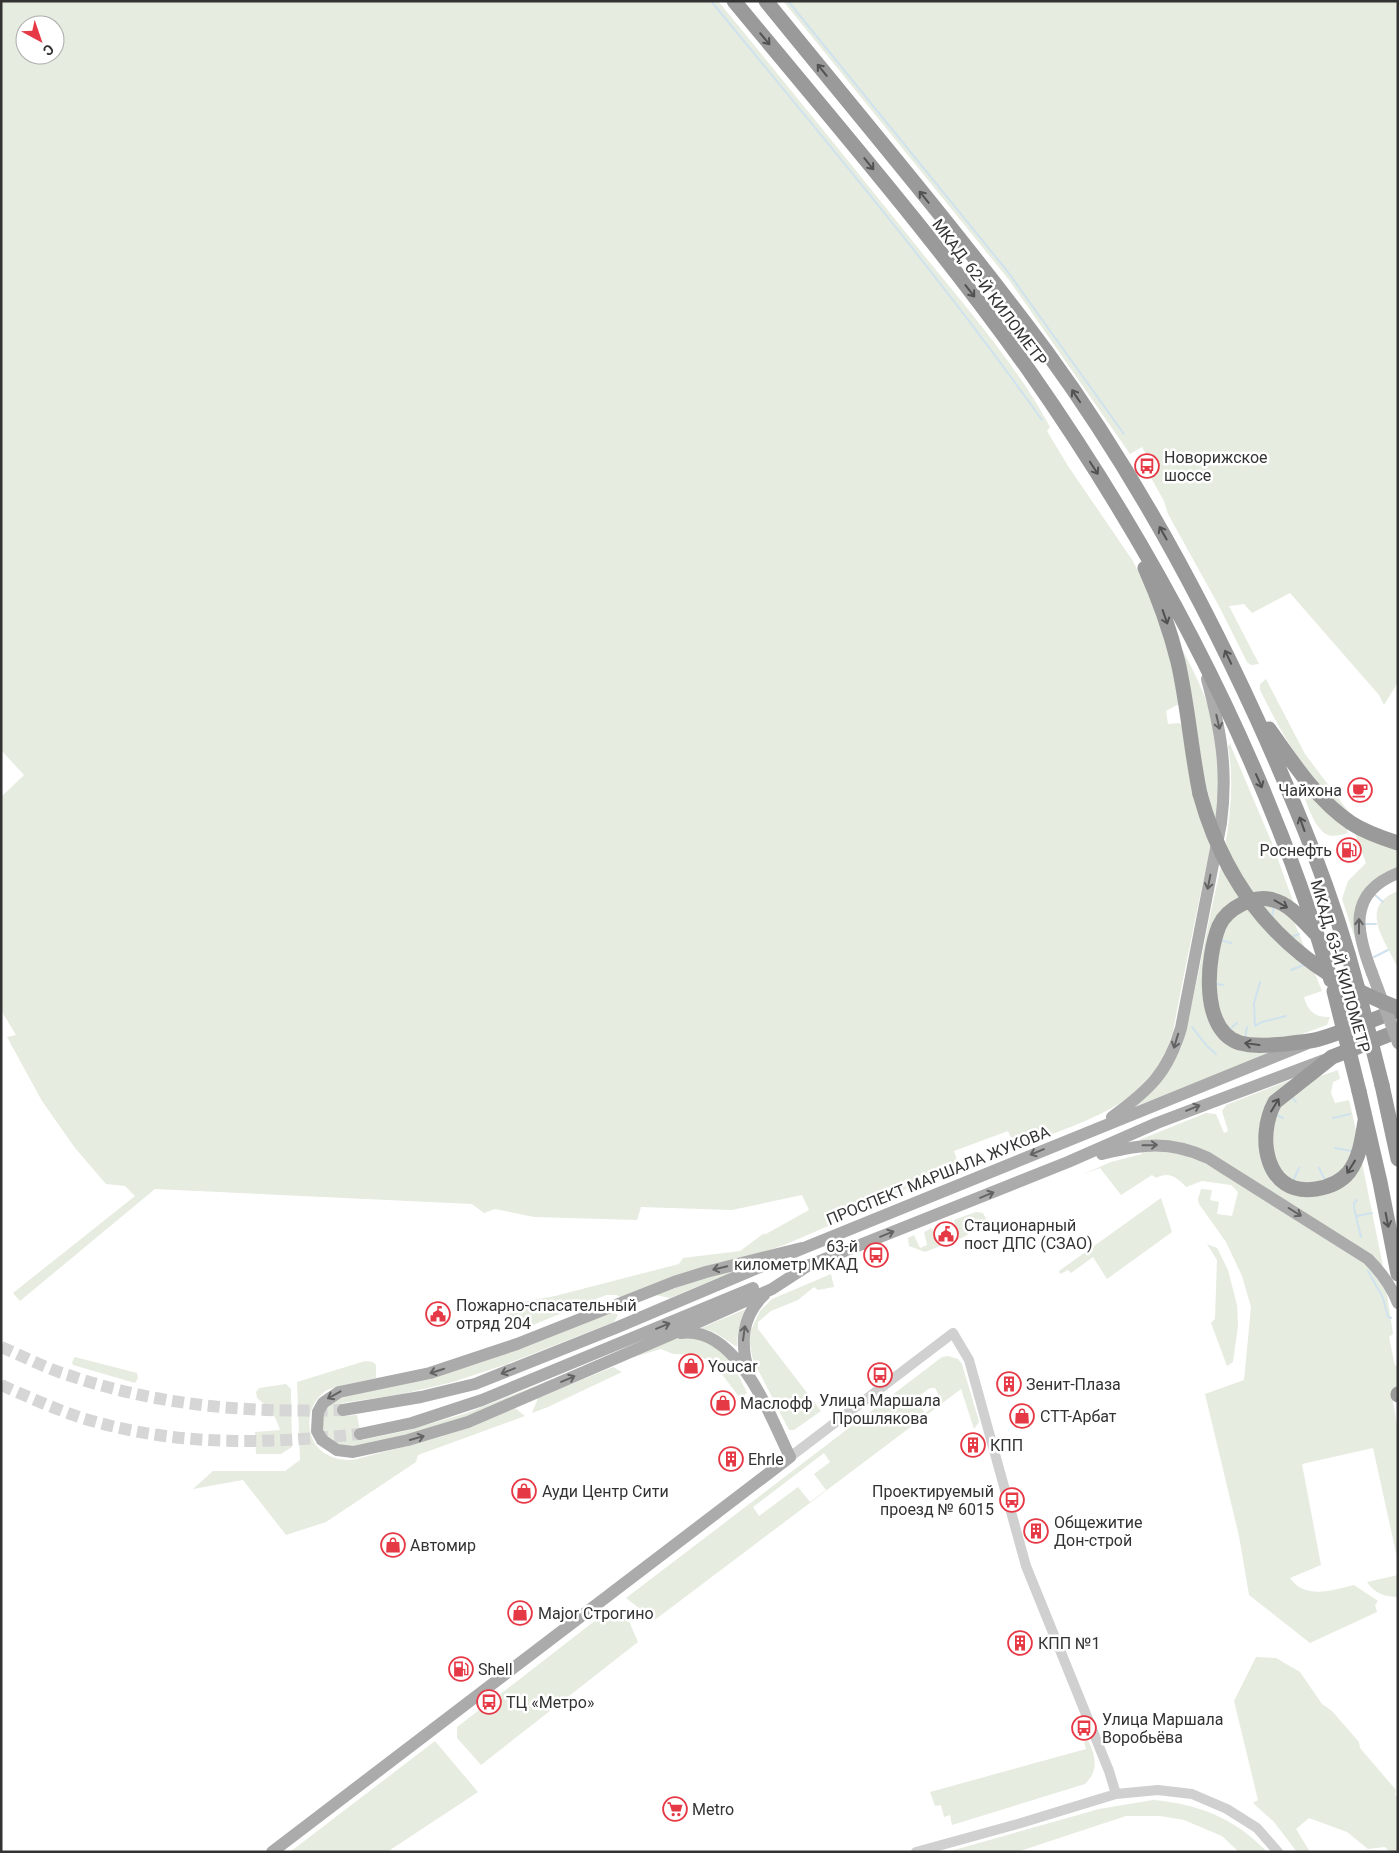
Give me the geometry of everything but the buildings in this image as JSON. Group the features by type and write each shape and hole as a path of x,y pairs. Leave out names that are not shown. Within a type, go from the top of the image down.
{"highway":[{"name":"МКАД, 62-Й КИЛОМЕТР","path":"734,1 856,148 971,292 1027,369 1110,492 1168,590 1186,626"},
{"name":"МКАД, 62-Й КИЛОМЕТР","path":"766,1 971,255 1047,353 1127,472 1186,575"},
{"path":"1110,492 1158,597 1168,628 1180,671 1200,794 1220,852 1238,884 1258,912 1277,934 1307,961 1349,987 1396,1010"},
{"name":"МКАД, 63-Й КИЛОМЕТР","path":"1186,575 1249,701 1298,814 1346,945 1383,1090 1398,1158"},
{"name":"МКАД, 63-Й КИЛОМЕТР","path":"1186,626 1280,828 1318,936 1334,991 1380,1182 1398,1274"},
{"path":"1249,701 1314,788 1336,811 1352,824 1398,843"},
{"path":"1318,936 1298,916 1274,900 1262,898 1248,901 1235,908 1220,925 1214,944 1210,969 1209,992 1211,1008 1216,1020 1229,1036 1237,1042 1257,1046 1318,1040 1396,1010"},
{"path":"1365,1121 1358,1155 1353,1165 1345,1176 1330,1186 1310,1190 1296,1189 1278,1177 1271,1168 1267,1157 1266,1145 1271,1109 1281,1096 1332,1057 1397,1034"}],"main road":[{"path":"1082,1134 1112,1117 1128,1105 1159,1076 1172,1055 1181,1028 1224,800 1221,736 1202,658"},
{"path":"1397,1034 1372,973 1360,938 1358,925 1360,914 1370,892 1378,883 1398,873"},
{"name":"ПРОСПЕКТ МАРШАЛА ЖУКОВА","path":"343,1410 421,1397 475,1384 660,1310 802,1248 1318,1040"},
{"path":"360,1434 412,1423 482,1400 809,1265 1068,1162 1156,1123 1332,1057"},
{"path":"1383,1090 1398,1119"},
{"path":"1068,1162 1137,1146 1170,1146 1194,1152 1223,1167 1368,1259 1380,1270 1398,1303"},
{"path":"802,1248 674,1282 517,1344 430,1373 339,1392 323,1403 318,1412 318,1431 322,1440 328,1445 344,1452 353,1452 440,1431 496,1411 672,1334 772,1288 809,1265"},
{"path":"751,1380 743,1352 746,1319 753,1307 772,1288"},
{"path":"272,1852 790,1457 751,1380 720,1343 693,1332 672,1334"}],"street":[{"path":"790,1457 953,1333 969,1360 1026,1566 1109,1770 1116,1794"},
{"path":"916,1852 1021,1824 1116,1794 1142,1791 1171,1791 1201,1797 1248,1821 1264,1835 1278,1852"}],"shaded area":[{"path":"1,1 718,1 974,316 1023,382 1050,427 1047,431 1068,466 1133,561 1156,611 1170,654 1179,704 1166,711 1168,724 1179,723 1183,726 1182,649 1208,705 1215,729 1219,759 1218,796 1213,833 1173,1032 1165,1054 1154,1073 1140,1088 1123,1101 1084,1122 1023,1145 1014,1143 1008,1131 954,1151 959,1166 890,1196 888,1188 836,1212 840,1221 784,1245 623,1298 616,1295 606,1295 523,1329 509,1324 507,1313 510,1307 517,1303 555,1296 679,1264 683,1258 740,1251 763,1234 809,1210 802,1195 732,1210 641,1207 637,1220 534,1217 495,1209 484,1213 472,1204 155,1189 20,1301 13,1293 135,1196 125,1186 106,1184 75,1148 42,1101 7,1037 16,1035 1,1010 1,797 24,775 1,750"},
{"path":"783,1 1398,1 1398,682 1384,705 1379,695 1290,593 1252,613 1244,604 1229,606 1259,664 1251,665 1247,662 1146,469 1152,465 1142,447 1130,454 1009,280"},
{"path":"1266,679 1305,754 1351,815 1322,789 1288,742 1260,690 1260,684"},
{"path":"1230,744 1272,843 1294,904 1274,895 1217,924 1217,1028 1279,1050 1136,1106 1135,1104 1168,1070 1182,1045 1228,829 1231,787 1228,746"},
{"path":"1297,775 1346,827 1348,833 1333,836 1322,831 1313,818"},
{"path":"1355,833 1398,850 1398,868 1375,881 1358,948 1342,899 1348,881 1366,863"},
{"path":"1398,891 1398,968 1382,937 1377,916 1379,906 1385,898"},
{"path":"1258,903 1277,907 1293,919 1322,991 1304,997 1305,1002 1316,1015 1330,1017 1327,1025 1288,1039 1251,1043 1225,1027 1213,991 1217,945 1230,918"},
{"path":"1338,1070 1340,1079 1333,1082 1331,1093 1335,1103 1349,1100 1358,1139 1349,1167 1319,1185 1289,1180 1275,1165 1272,1121 1284,1098 1320,1076"},
{"path":"1290,1080 1278,1093 1263,1158 1310,1194 1361,1158 1383,1266 1227,1165 1139,1140 1206,1113 1216,1114 1224,1133 1228,1131 1222,1111 1226,1105"},
{"path":"1142,1151 1166,1151 1184,1155 1222,1173 1374,1270 1387,1294 1393,1334 1389,1337 1395,1366 1398,1365 1398,1394 1392,1395 1398,1432 1398,1562 1373,1448 1302,1464 1321,1565 1290,1578 1303,1589 1320,1592 1354,1585 1378,1601 1375,1605 1377,1612 1310,1643 1249,1595 1239,1536 1205,1394 1244,1380 1251,1307 1242,1276 1226,1242 1199,1204 1198,1199 1201,1189 1212,1190 1210,1200 1219,1202 1217,1214 1232,1216 1238,1192 1231,1185 1202,1181 1186,1187 1173,1176 1165,1175 1156,1178 1152,1175 1121,1195 1100,1168 1081,1175 1111,1162 1142,1154"},
{"path":"1161,1198 1172,1232 1107,1279 1093,1257 1071,1273 1068,1270 1060,1274 1059,1271"},
{"path":"976,1212 983,1213 987,1221 964,1237 925,1252 909,1246 908,1238 914,1235 920,1248 927,1245 924,1232 932,1228 938,1245 959,1237 954,1221"},
{"path":"1207,1244 1217,1248 1228,1270 1237,1305 1238,1326 1233,1362 1227,1366 1211,1323 1215,1319 1217,1260"},
{"path":"735,1271 670,1298 656,1295 708,1276"},
{"path":"831,1274 834,1287 818,1290 814,1287 798,1300 771,1311 758,1322 758,1329 821,1411 794,1430 789,1430 753,1360 749,1340 751,1330 760,1311 772,1299"},
{"path":"746,1309 739,1328 737,1347 714,1332 701,1328"},
{"path":"611,1313 618,1315 614,1322 507,1364 453,1382 398,1395 342,1403 344,1416 357,1415 362,1440 405,1431 464,1414 591,1364 523,1395 439,1427 346,1448 327,1437 323,1429 323,1414 327,1407 341,1397 474,1365"},
{"path":"690,1337 713,1344 732,1362 747,1393 740,1398 714,1364 698,1355 673,1354 661,1349 627,1359 673,1339"},
{"path":"948,1356 958,1359 962,1364 979,1422 974,1429 961,1389 656,1619 626,1598 942,1357","holes":["930,1388 935,1388 938,1393 937,1404 925,1413 915,1399","824,1453 830,1462 814,1474 826,1490 810,1502 798,1487 759,1516 753,1507"]},
{"path":"75,1357 137,1373 138,1378 135,1383 73,1365 72,1362"},
{"path":"365,1361 373,1362 376,1365 376,1378 328,1390 317,1399 312,1408 309,1426 311,1435 321,1451 333,1457 342,1460 353,1460 437,1438 474,1426 515,1408 525,1416 418,1455 416,1462 326,1522 286,1535 243,1480 193,1489 213,1471 285,1471 300,1460 297,1382"},
{"path":"613,1367 622,1372 532,1413 538,1398"},
{"path":"286,1384 291,1389 292,1447 281,1454 256,1454 255,1432 280,1430 274,1416 257,1398 256,1392 259,1388"},
{"path":"1398,1575 1398,1597 1380,1594 1367,1582"},
{"path":"610,1609 628,1619 638,1642 481,1765 457,1738 457,1727 483,1707 486,1710 496,1703 494,1699"},
{"path":"1256,1657 1276,1658 1300,1672 1322,1704 1332,1711 1359,1742 1360,1748 1396,1790 1395,1795 1398,1798 1398,1852 1390,1852 1385,1847 1368,1849 1347,1832 1309,1818 1296,1829 1310,1852 1297,1852 1274,1822 1253,1803 1258,1800 1234,1701"},
{"path":"1088,1740 1095,1763 1092,1774 1085,1784 952,1825 950,1815 944,1817 941,1805 935,1806 930,1792 1086,1749 1084,1742"},
{"path":"435,1741 478,1792 387,1852 290,1852"},
{"path":"1153,1800 1185,1805 1215,1815 1242,1830 1267,1852 1239,1852 1222,1836 1184,1820 1160,1816 1126,1816 1017,1852 947,1852 1099,1809"}],"waterway":[{"path":"711,1 922,260 1042,420"},
{"path":"788,1 1008,272 1124,434"},
{"path":"1374,894 1383,902"},
{"path":"1272,916 1274,906"},
{"path":"1366,924 1376,924"},
{"path":"1292,937 1299,934"},
{"path":"1220,940 1231,943"},
{"path":"1374,957 1388,950"},
{"path":"1291,970 1306,964"},
{"path":"1260,982 1254,1003 1255,1026 1262,1022 1286,1016"},
{"path":"1217,984 1223,985"},
{"path":"1230,1029 1237,1023"},
{"path":"1192,1027 1216,1054"},
{"path":"1245,1038 1247,1027"},
{"path":"1292,1097 1296,1102"},
{"path":"1333,1118 1350,1114"},
{"path":"1277,1115 1283,1118"},
{"path":"1335,1148 1351,1151"},
{"path":"1293,1181 1299,1168"},
{"path":"1319,1168 1325,1180"},
{"path":"1357,1200 1354,1203 1354,1208 1361,1237"},
{"path":"1357,1216 1372,1213"},
{"path":"1368,1271 1383,1298 1388,1317 1391,1318"}],"tunnel":[{"path":"1,1347 68,1375 136,1394 204,1405 238,1408 308,1411 343,1410"},
{"path":"1,1385 82,1418 152,1434 221,1441 289,1440 360,1434"}],"place":[{"name":"Новорижское шоссе","path":"1147,466"},
{"name":"Чайхона","path":"1360,790"},
{"name":"Роснефть","path":"1349,850"},
{"name":"Стационарный пост ДПС (СЗАО)","path":"946,1234"},
{"name":"63-й километр МКАД","path":"876,1255"},
{"name":"Пожарно-спасательный отряд 204","path":"438,1314"},
{"name":"Youcar","path":"691,1366"},
{"name":"Улица Маршала Прошлякова","path":"880,1375"},
{"name":"Зенит-Плаза","path":"1009,1384"},
{"name":"Маслофф","path":"723,1403"},
{"name":"СТТ-Арбат","path":"1022,1416"},
{"name":"КПП","path":"973,1445"},
{"name":"Ehrle","path":"731,1459"},
{"name":"Ауди Центр Сити","path":"524,1491"},
{"name":"Проектируемый проезд № 6015","path":"1012,1500"},
{"name":"Общежитие Дон-строй","path":"1036,1531"},
{"name":"Автомир","path":"393,1545"},
{"name":"Major Строгино","path":"520,1613"},
{"name":"КПП №1","path":"1020,1643"},
{"name":"Shell","path":"461,1669"},
{"name":"ТЦ «Метро»","path":"489,1702"},
{"name":"Улица Маршала Воробьёва","path":"1084,1728"},
{"name":"Metro","path":"675,1809"}]}
